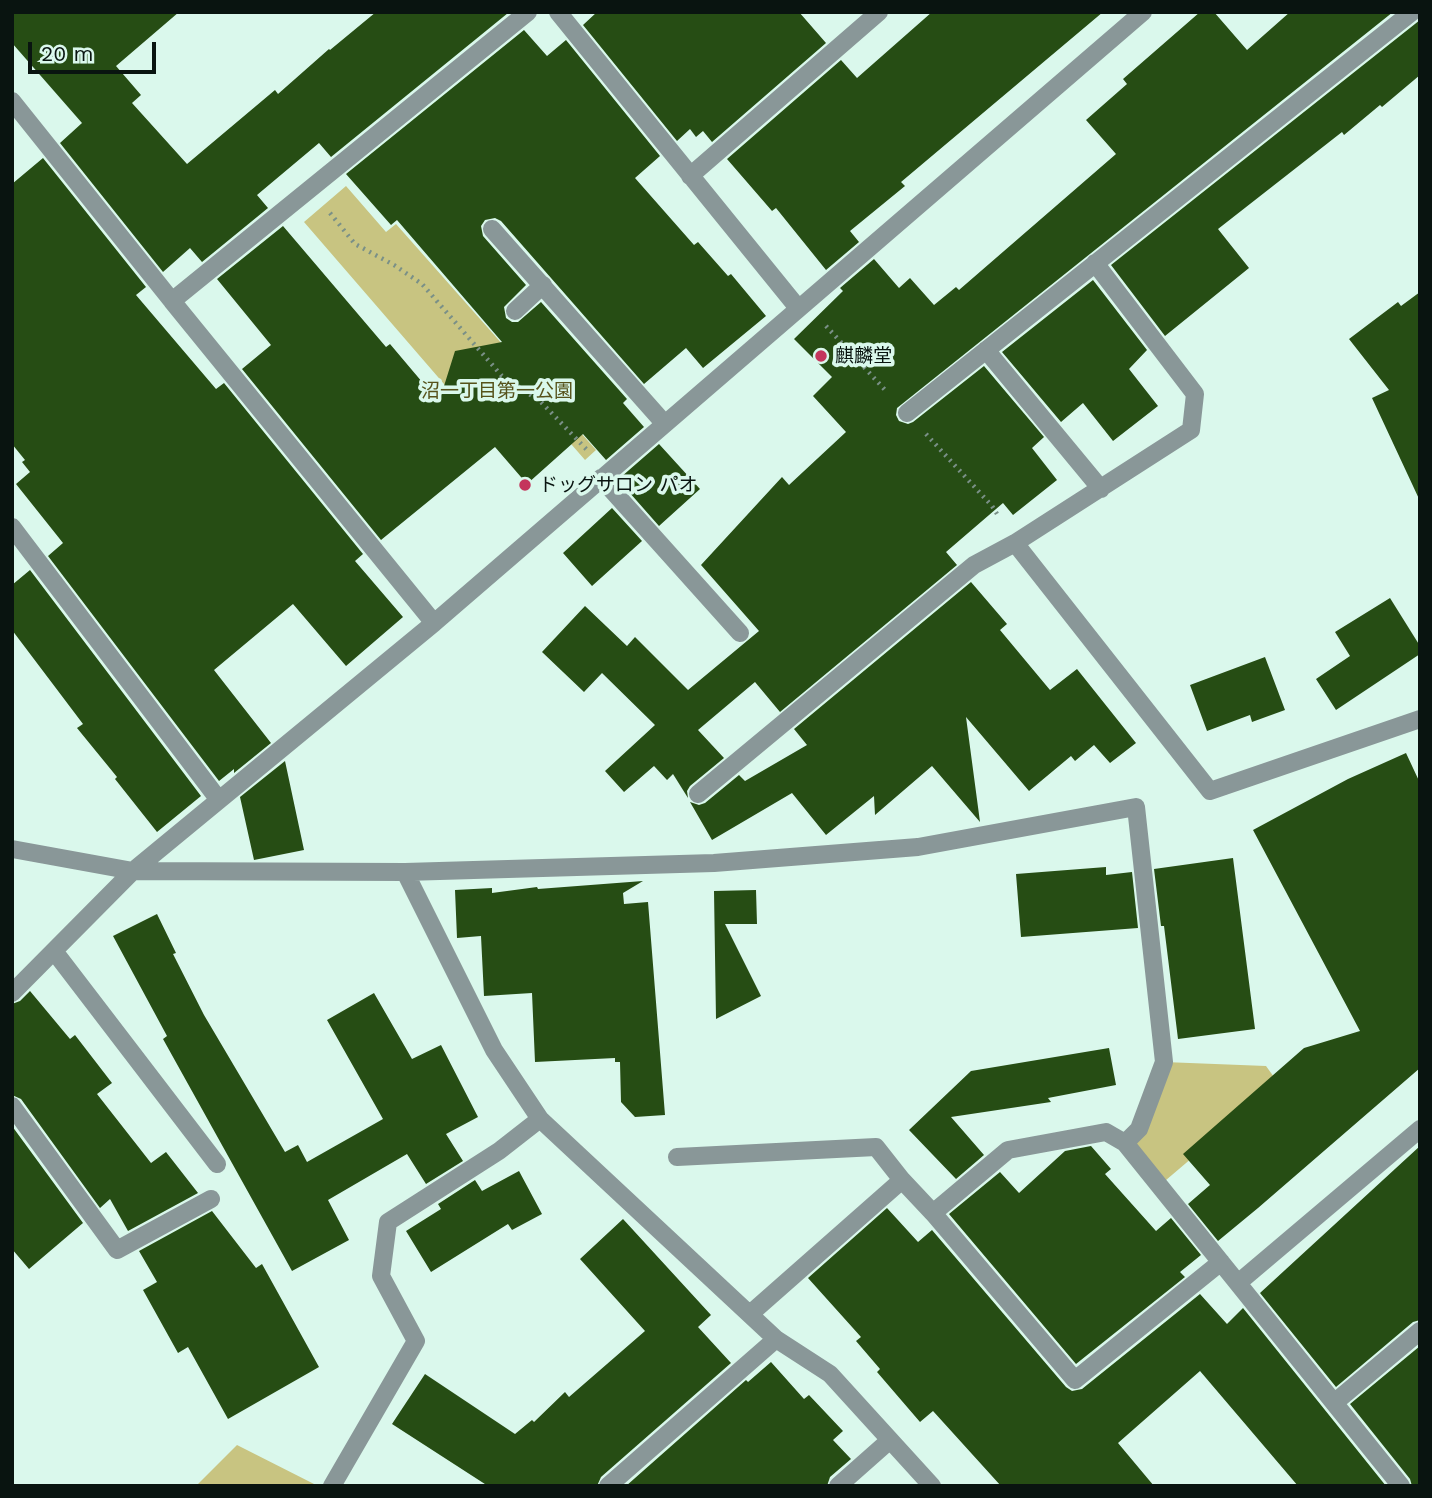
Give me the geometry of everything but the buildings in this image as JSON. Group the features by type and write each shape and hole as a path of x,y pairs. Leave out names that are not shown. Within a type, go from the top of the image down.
{"street":[{"path":"173,301 528,12"},
{"path":"558,12 798,308"},
{"path":"690,176 879,12"},
{"path":"12,993 133,871 434,623 1143,12"},
{"path":"906,413 1412,12"},
{"path":"12,101 434,623"},
{"path":"492,229 664,423"},
{"path":"698,794 974,565 1015,543 1191,430 1195,394 1095,263"},
{"path":"515,311 542,285"},
{"path":"986,350 1101,489"},
{"path":"604,475 740,634"},
{"path":"12,527 219,800"},
{"path":"1015,543 1210,791 1420,719"},
{"path":"12,849 133,871 405,872 714,863 918,847 1136,807 1164,1062 1139,1129 1125,1143"},
{"path":"405,872 494,1050 540,1119 776,1339 830,1374 932,1486"},
{"path":"54,951 217,1164"},
{"path":"12,1106 117,1250 211,1199"},
{"path":"332,1486 416,1341 382,1276 388,1222 499,1151 540,1119"},
{"path":"1238,1283 1420,1129"},
{"path":"933,1213 1008,1150 1105,1132 1125,1143 1401,1486"},
{"path":"677,1157 876,1147 1074,1380 1221,1262"},
{"path":"750,1314 902,1180"},
{"path":"1334,1403 1420,1331"},
{"path":"608,1486 776,1339"},
{"path":"838,1486 890,1440"}],"path":[{"path":"312,188 355,244 422,284 501,375 541,402 604,475"}],"green space":[{"name":"沼一丁目第一公園","path":"346,186 386,232 396,224 596,450 585,460 538,406 495,443 304,222"},
{"path":"1164,1062 1266,1066 1279,1084 1159,1186 1125,1143"},
{"path":"237,1445 318,1486 196,1486"}],"place":[{"name":"麒麟堂","path":"821,356"},
{"name":"ドッグサロン パオ","path":"525,485"}]}
